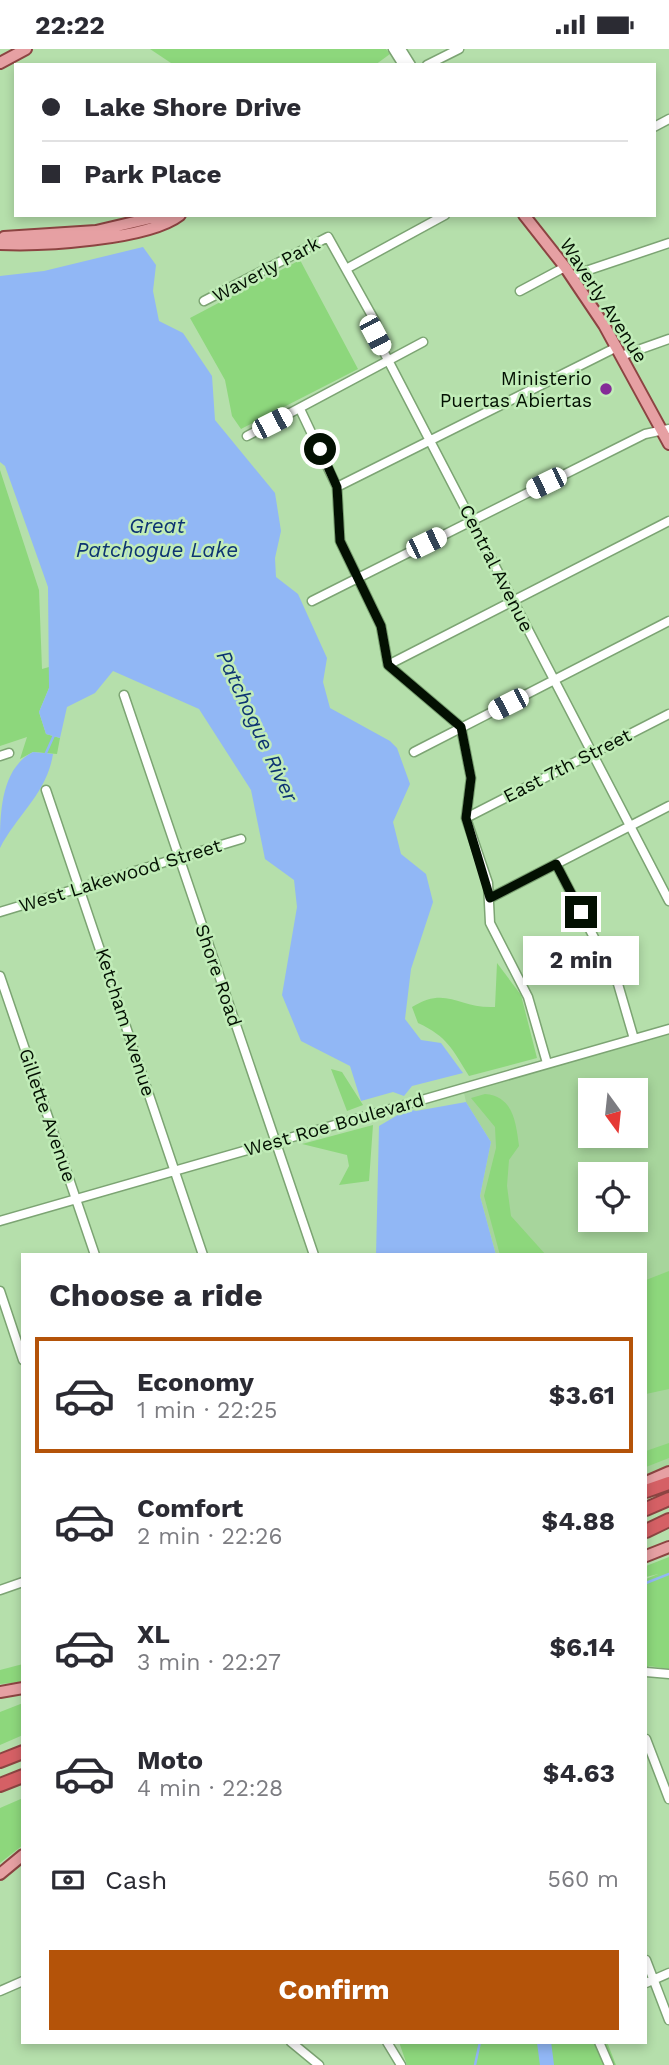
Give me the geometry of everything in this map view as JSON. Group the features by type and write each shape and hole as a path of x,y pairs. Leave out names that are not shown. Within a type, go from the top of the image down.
{"highway":[{"path":"647,1491 669,1483"},
{"path":"647,1509 669,1499"},
{"path":"647,1531 669,1520"},
{"path":"0,1761 21,1753"},
{"path":"0,1785 21,1777"}],"main road":[{"path":"0,63 26,49"},
{"path":"0,237 82,233 155,217"},
{"path":"0,244 95,240 164,223 176,217"},
{"name":"Waverly Avenue","path":"526,217 568,272 619,351 665,430 669,444"},
{"path":"647,1482 669,1472"},
{"path":"647,1556 669,1546"},
{"path":"0,1692 21,1688"},
{"path":"0,1874 21,1857"}],"street":[{"path":"431,63 459,49"},
{"path":"346,269 441,217"},
{"name":"Central Avenue","path":"328,237 376,323 375,335 388,361 432,440 669,901"},
{"name":"Waverly Park","path":"204,301 328,237"},
{"path":"520,291 568,272 669,243"},
{"path":"337,487 619,351 669,339"},
{"path":"247,436 423,342"},
{"path":"300,409 337,487 340,541 381,626 388,665 461,727 471,778 466,818 490,898 490,923 528,997 547,1063"},
{"path":"312,601 645,434 665,430"},
{"path":"388,665 669,521"},
{"path":"414,752 669,621"},
{"name":"Shore Road","path":"124,695 313,1253"},
{"name":"East 7th Street","path":"466,818 669,714"},
{"name":"Ketcham Avenue","path":"46,790 81,885 202,1253"},
{"path":"490,898 669,806"},
{"name":"West Lakewood Street","path":"0,912 81,885 241,839"},
{"path":"556,864 618,985 634,1039"},
{"path":"659,881 669,878"},
{"name":"Gillette Avenue","path":"0,976 94,1253"},
{"name":"West Roe Boulevard","path":"0,1221 669,1029"},
{"path":"0,1291 21,1354"},
{"path":"0,1590 21,1584"},
{"path":"647,1672 669,1674"},
{"path":"647,1742 669,1799"},
{"path":"669,1973 650,1981 669,2020"},
{"path":"0,1991 21,1982"},
{"path":"294,2044 319,2065"},
{"path":"388,2044 401,2065"},
{"path":"600,2044 609,2065"}],"shaded area":[{"path":"150,49 386,49 390,54 378,63 171,63"},
{"path":"300,260 358,369 241,429 232,416 225,380 190,318"},
{"path":"0,470 39,590 42,669 49,667 49,688 39,712 46,734 60,738 57,754 33,752 20,759 27,737 0,746"},
{"path":"497,963 521,995 537,1058 469,1076 443,1039 418,1023 412,1007 424,1001 444,998 495,1007"},
{"path":"669,1029 669,1466 647,1476 647,1253 495,1253 480,1196 491,1142 466,1102 463,1088"},
{"path":"331,1069 342,1072 363,1105 347,1111"},
{"path":"485,1094 494,1096 502,1100 511,1112 519,1146 509,1160 507,1186 511,1216 544,1253 499,1253 484,1196 496,1148 495,1127 471,1098"},
{"path":"373,1125 369,1181 339,1185 349,1166 347,1155 302,1144"},
{"path":"669,1271 669,1389 647,1394 647,1280"},
{"path":"669,1443 669,1458 647,1467 647,1451"},
{"path":"669,1557 669,1669 647,1668 647,1579 658,1574 647,1577 647,1566"},
{"path":"21,1665 21,1682 0,1684 0,1670"},
{"path":"21,1704 21,1736 0,1745 0,1712"},
{"path":"21,1799 21,1847 0,1863 0,1808"},
{"path":"400,2044 608,2044 616,2065 407,2065"}],"water":[{"name":"Great Patchogue Lake","path":"143,247 156,265 153,291 159,321 183,333 212,376 215,420 275,493 281,531 275,558 276,577 298,594 327,658 323,682 330,708 390,741 397,748 410,784 393,822 401,854 426,874 433,902 411,969 405,1019 421,1040 441,1043 463,1073 412,1086 404,1096 393,1092 361,1101 350,1066 301,1041 282,995 297,907 294,880 265,859 251,790 199,709 113,671 95,693 67,707 60,738 46,734 39,712 49,688 48,587 5,466 0,462 0,276 44,271"},
{"path":"33,752 53,754 50,768 45,781 0,848 2,808 8,781 22,760"},
{"path":"466,1102 491,1142 480,1196 495,1253 376,1253 379,1126 408,1109 416,1111"}],"waterway":[{"path":"46,753 55,733"},
{"path":"647,1583 669,1574"},
{"path":"475,2065 480,2044"},
{"name":"Patchogue River","path":"544,2044 547,2065"}],"place":[{"name":"Ministerio Puertas Abiertas","path":"606,389"}],"route":[{"path":"320,449 337,487 340,541 381,626 388,665 461,727 471,778 467,824 488,883 490,898 556,864 581,912"}]}
